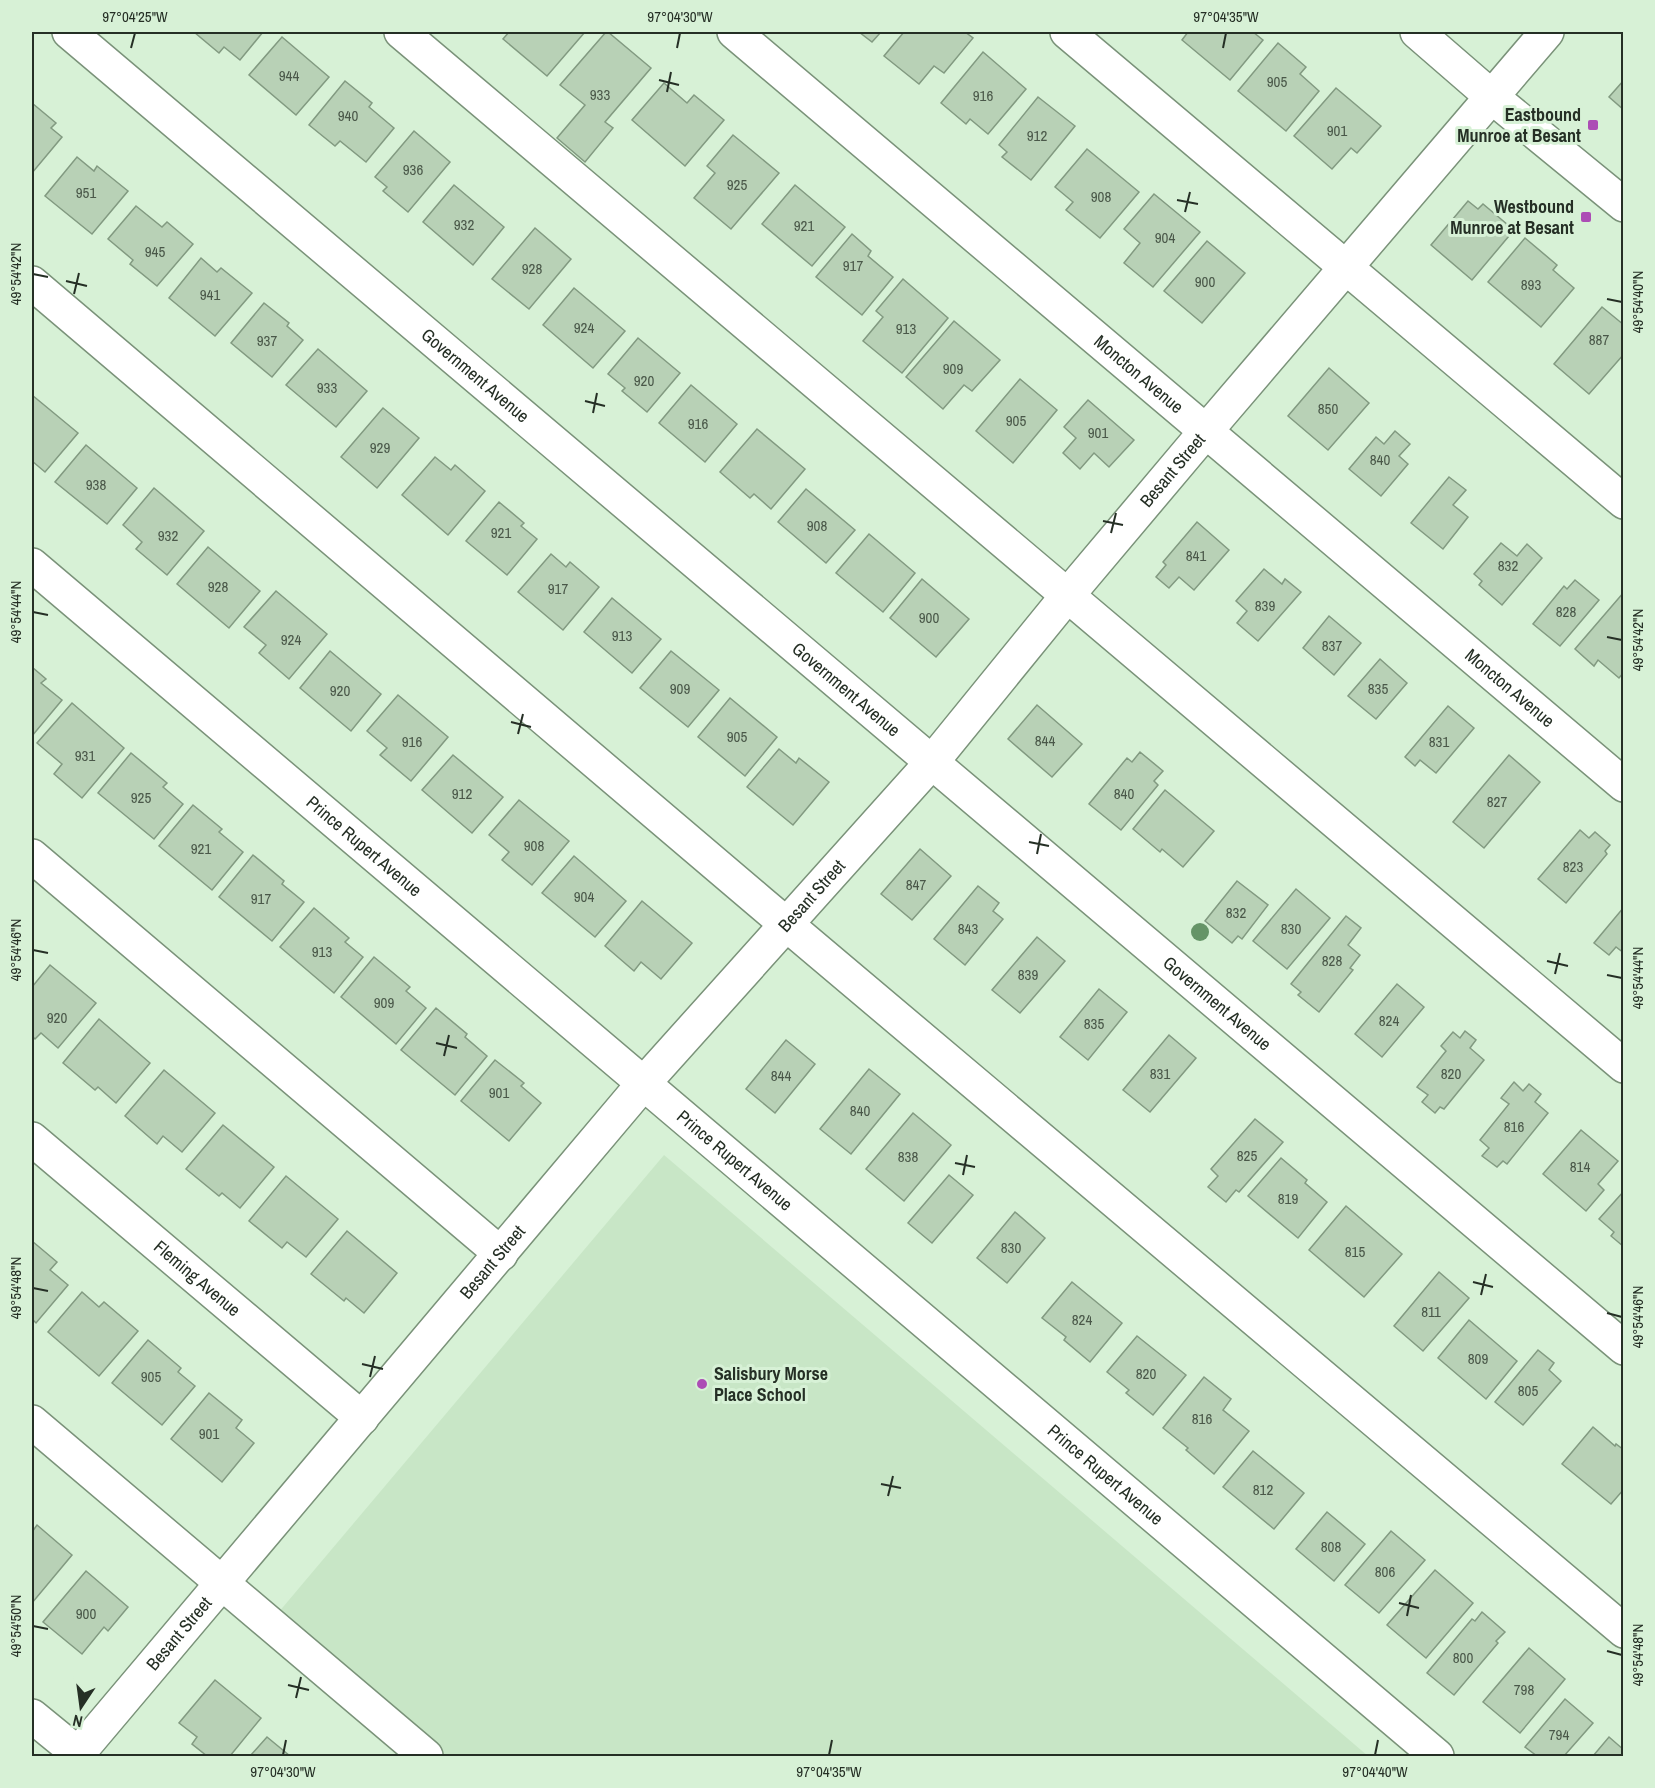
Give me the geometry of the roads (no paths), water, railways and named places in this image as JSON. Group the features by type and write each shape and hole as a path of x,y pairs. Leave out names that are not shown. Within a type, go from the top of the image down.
{"street":[{"name":"Government Avenue","path":"69,32 1623,1348"},
{"path":"401,32 1623,1066"},
{"name":"Moncton Avenue","path":"734,32 1623,785"},
{"path":"1067,32 1623,502"},
{"path":"1417,32 1492,98 1623,205"},
{"name":"Besant Street","path":"78,1756 644,1084 932,762 1067,596 1206,431 1547,32"},
{"path":"32,283 1623,1631"},
{"name":"Prince Rupert Avenue","path":"32,565 1437,1756"},
{"path":"32,856 501,1254"},
{"name":"Fleming Avenue","path":"32,1139 362,1418"},
{"path":"32,1422 426,1756"},
{"path":"32,1716 78,1756"}],"place":[{"name":"Eastbound Munroe at Besant","path":"1593,125"},
{"name":"Westbound Munroe at Besant","path":"1586,217"},
{"name":"Salisbury Morse Place School","path":"702,1384"}]}
